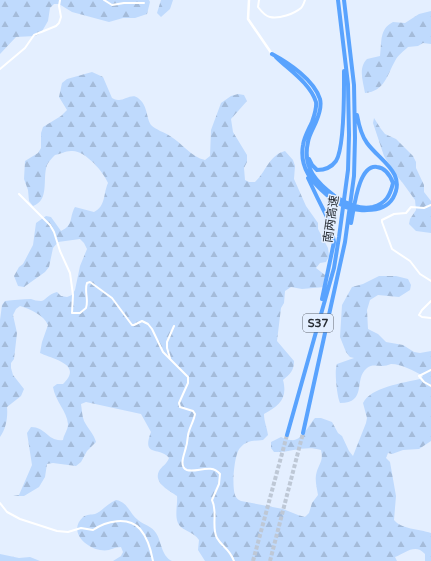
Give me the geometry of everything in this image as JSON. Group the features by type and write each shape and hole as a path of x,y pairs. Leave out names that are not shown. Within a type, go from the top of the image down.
{"highway":[{"name":"南两高速","path":"287,435 334,268 348,170 348,84 338,0"},
{"name":"南两高速","path":"303,433 354,198 354,85 344,0"},
{"path":"304,153 317,170 324,170 336,161 340,152 344,94 344,49"},
{"path":"272,54 286,61 314,87 320,100 321,110 303,144 304,153 312,176 323,187 346,204 371,208 383,204 389,196 393,183 390,175 386,170 373,166 367,170 361,178 354,198"},
{"path":"307,174 316,186 333,200 346,207 361,211 380,209 391,201 397,191 397,179 391,169 368,144 361,133 354,107"},
{"path":"304,153 302,158 307,174 331,227 334,242 316,332"}],"street":[{"path":"0,69 25,48 34,35 56,26 59,23 61,17 59,6 60,0"},
{"path":"104,0 112,5 124,3 144,3"},
{"path":"249,0 248,19 272,54"},
{"path":"259,0 258,7 264,14 271,17 286,15 299,10 303,7 305,0"},
{"path":"19,194 50,225 54,232 60,251 70,272 74,295 72,313 80,313 86,308 86,285 90,282 112,298 132,325 142,321 148,324 163,352 188,377 188,383 178,403 180,406 193,411 195,414 188,433 187,445 182,459 183,466 184,469 188,470 208,469 218,471 220,474 219,484 212,500 215,509 216,534 219,540 229,550 234,561"},
{"path":"431,206 424,208 411,207 406,213 394,214 382,220 382,222 392,249 410,261 420,274 431,281"},
{"path":"431,301 419,315 422,317 431,318"},
{"path":"170,358 167,342 174,326"},
{"path":"431,370 419,376 424,382 431,386"},
{"path":"0,503 8,512 20,519 63,532 81,528 93,530 101,524 110,521 124,521 130,523 138,527 142,532 150,549 153,561"}],"green space":[{"path":"0,0 149,0 150,2 147,14 135,18 123,18 109,22 72,12 59,4 54,4 50,8 48,21 41,33 35,36 16,37 0,54"},
{"path":"161,0 173,0 170,9 161,17 157,13"},
{"path":"431,11 431,44 423,43 418,46 408,47 396,59 381,86 372,92 365,93 362,75 363,66 367,59 380,56 382,36 385,28 393,22 405,23 419,14"},
{"path":"92,72 103,77 112,98 118,100 133,96 138,98 144,104 151,125 174,139 195,156 205,160 210,156 211,130 221,103 231,96 238,94 244,95 247,101 231,119 233,132 247,155 247,162 244,168 245,180 255,182 271,160 275,156 285,151 293,160 295,166 294,179 306,206 318,223 318,229 328,248 329,256 326,262 320,263 316,268 325,275 324,287 302,289 291,287 285,291 284,303 281,308 277,341 294,361 293,367 290,374 283,380 284,392 281,401 278,405 264,414 268,435 263,440 251,441 245,444 238,452 233,480 234,493 236,498 239,500 283,509 305,517 309,513 312,503 318,495 316,478 321,460 321,450 309,448 274,452 271,448 271,442 281,437 295,440 301,436 315,418 321,418 332,422 353,456 366,423 367,418 363,403 367,398 380,389 420,379 423,376 408,368 395,364 371,366 363,373 359,390 354,399 349,402 340,403 339,400 336,377 337,364 354,358 350,357 346,352 340,337 342,305 352,287 363,284 379,276 396,276 408,279 411,285 410,290 399,297 378,295 370,300 367,310 368,329 378,334 386,342 403,345 414,352 420,353 431,351 431,441 419,449 403,450 392,454 388,453 386,458 390,462 396,496 394,520 406,527 431,533 431,561 425,561 425,554 418,549 414,549 395,557 397,561 205,561 198,550 199,540 194,535 183,529 177,520 177,496 163,486 158,479 159,471 169,458 153,450 148,445 151,432 141,414 86,402 81,404 84,421 94,436 96,442 87,451 81,462 76,466 53,463 47,464 45,477 39,487 24,496 13,496 19,495 32,465 27,433 31,427 40,429 54,439 63,440 68,424 53,387 57,384 63,384 69,377 70,372 64,363 40,353 48,325 46,321 36,313 24,307 20,306 16,309 13,315 17,333 14,359 11,363 11,368 13,375 24,389 21,396 7,407 6,423 0,437 0,320 2,305 5,301 12,300 31,299 42,301 51,294 57,292 61,296 67,297 72,295 75,290 80,266 87,249 80,239 58,242 53,248 49,267 45,272 24,287 18,286 14,276 19,267 23,264 33,245 36,223 46,216 51,217 61,231 65,229 70,223 75,207 94,212 101,206 108,183 98,168 87,157 76,151 67,151 55,155 47,165 44,194 42,199 33,206 29,201 28,190 24,179 25,161 38,153 41,148 41,133 43,127 61,116 67,110 59,97 62,83 67,79"},
{"path":"374,118 385,134 396,139 413,156 416,162 416,168 424,185 424,192 431,201 431,233 416,231 409,224 410,219 416,210 415,200 395,174 384,156 373,123"},
{"path":"116,500 126,505 138,520 154,531 166,556 172,561 113,561 121,556 123,552 121,547 100,550 89,546 80,538 77,528 83,517 97,513"},
{"path":"0,554 19,558 30,557 40,561 0,561"}],"tunnel":[{"path":"270,561 303,433"},
{"path":"253,561 287,435"}]}
